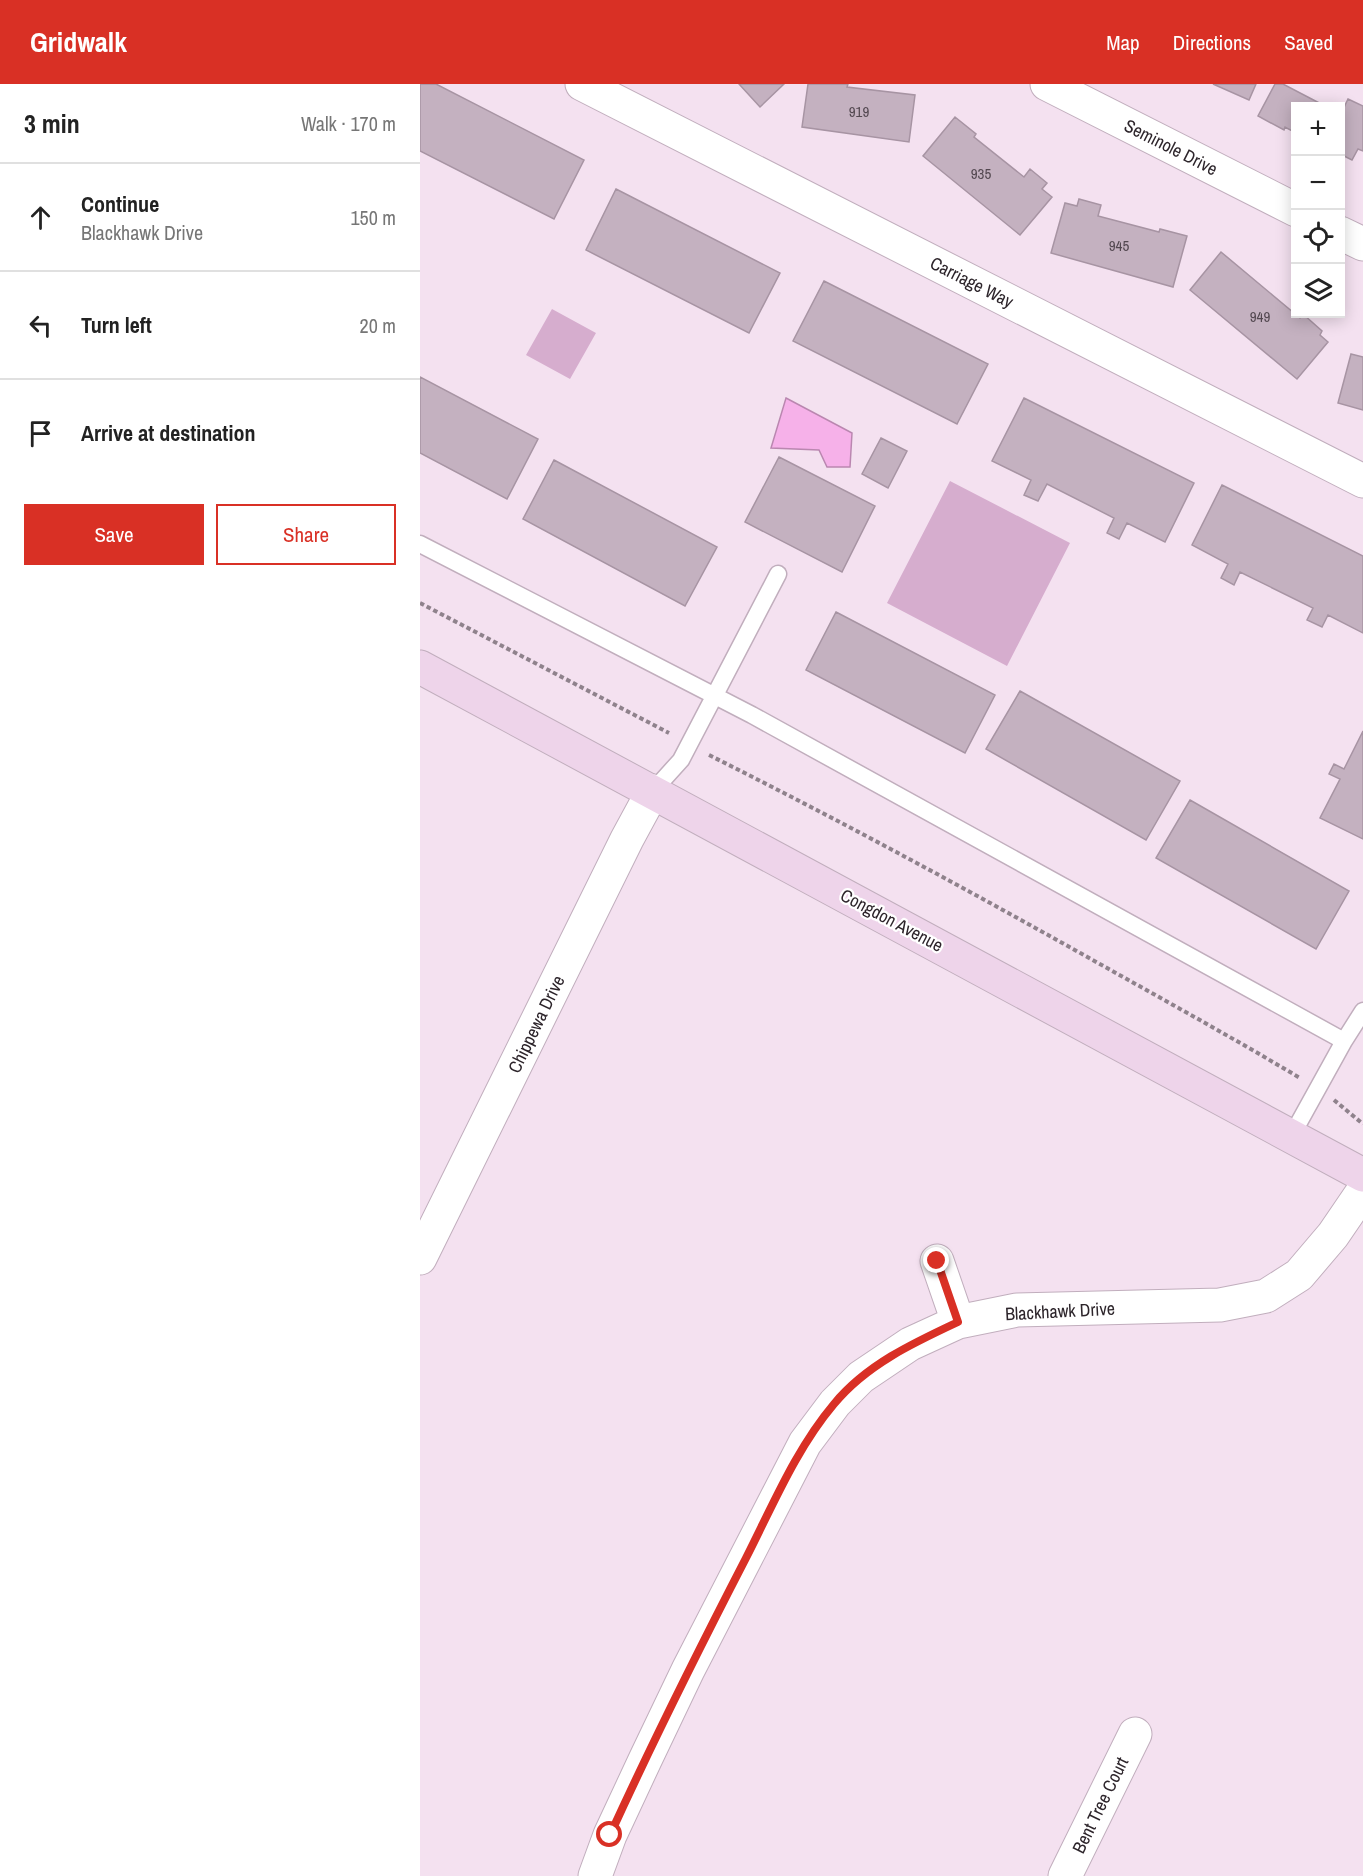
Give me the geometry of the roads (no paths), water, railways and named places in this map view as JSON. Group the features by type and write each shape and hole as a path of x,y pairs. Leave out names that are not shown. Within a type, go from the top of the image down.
{"street":[{"name":"Carriage Way","path":"582,84 1363,481"},
{"name":"Seminole Drive","path":"1047,84 1291,207"},
{"path":"1345,235 1363,244"},
{"name":"Congdon Avenue","path":"420,667 1363,1175"},
{"name":"Chippewa Drive","path":"420,1258 653,791"},
{"name":"Blackhawk Drive","path":"595,1876 610,1835 645,1760 805,1443 835,1403 861,1377 909,1344 958,1322 1017,1310 1220,1305 1266,1296 1299,1275 1333,1235 1363,1191"},
{"path":"937,1261 958,1322"},
{"name":"Bent Tree Court","path":"1065,1876 1135,1734"}],"lane":[{"path":"420,544 716,696 1344,1041"},
{"path":"653,791 681,760 778,574"},
{"path":"1292,1135 1363,1011"}]}
